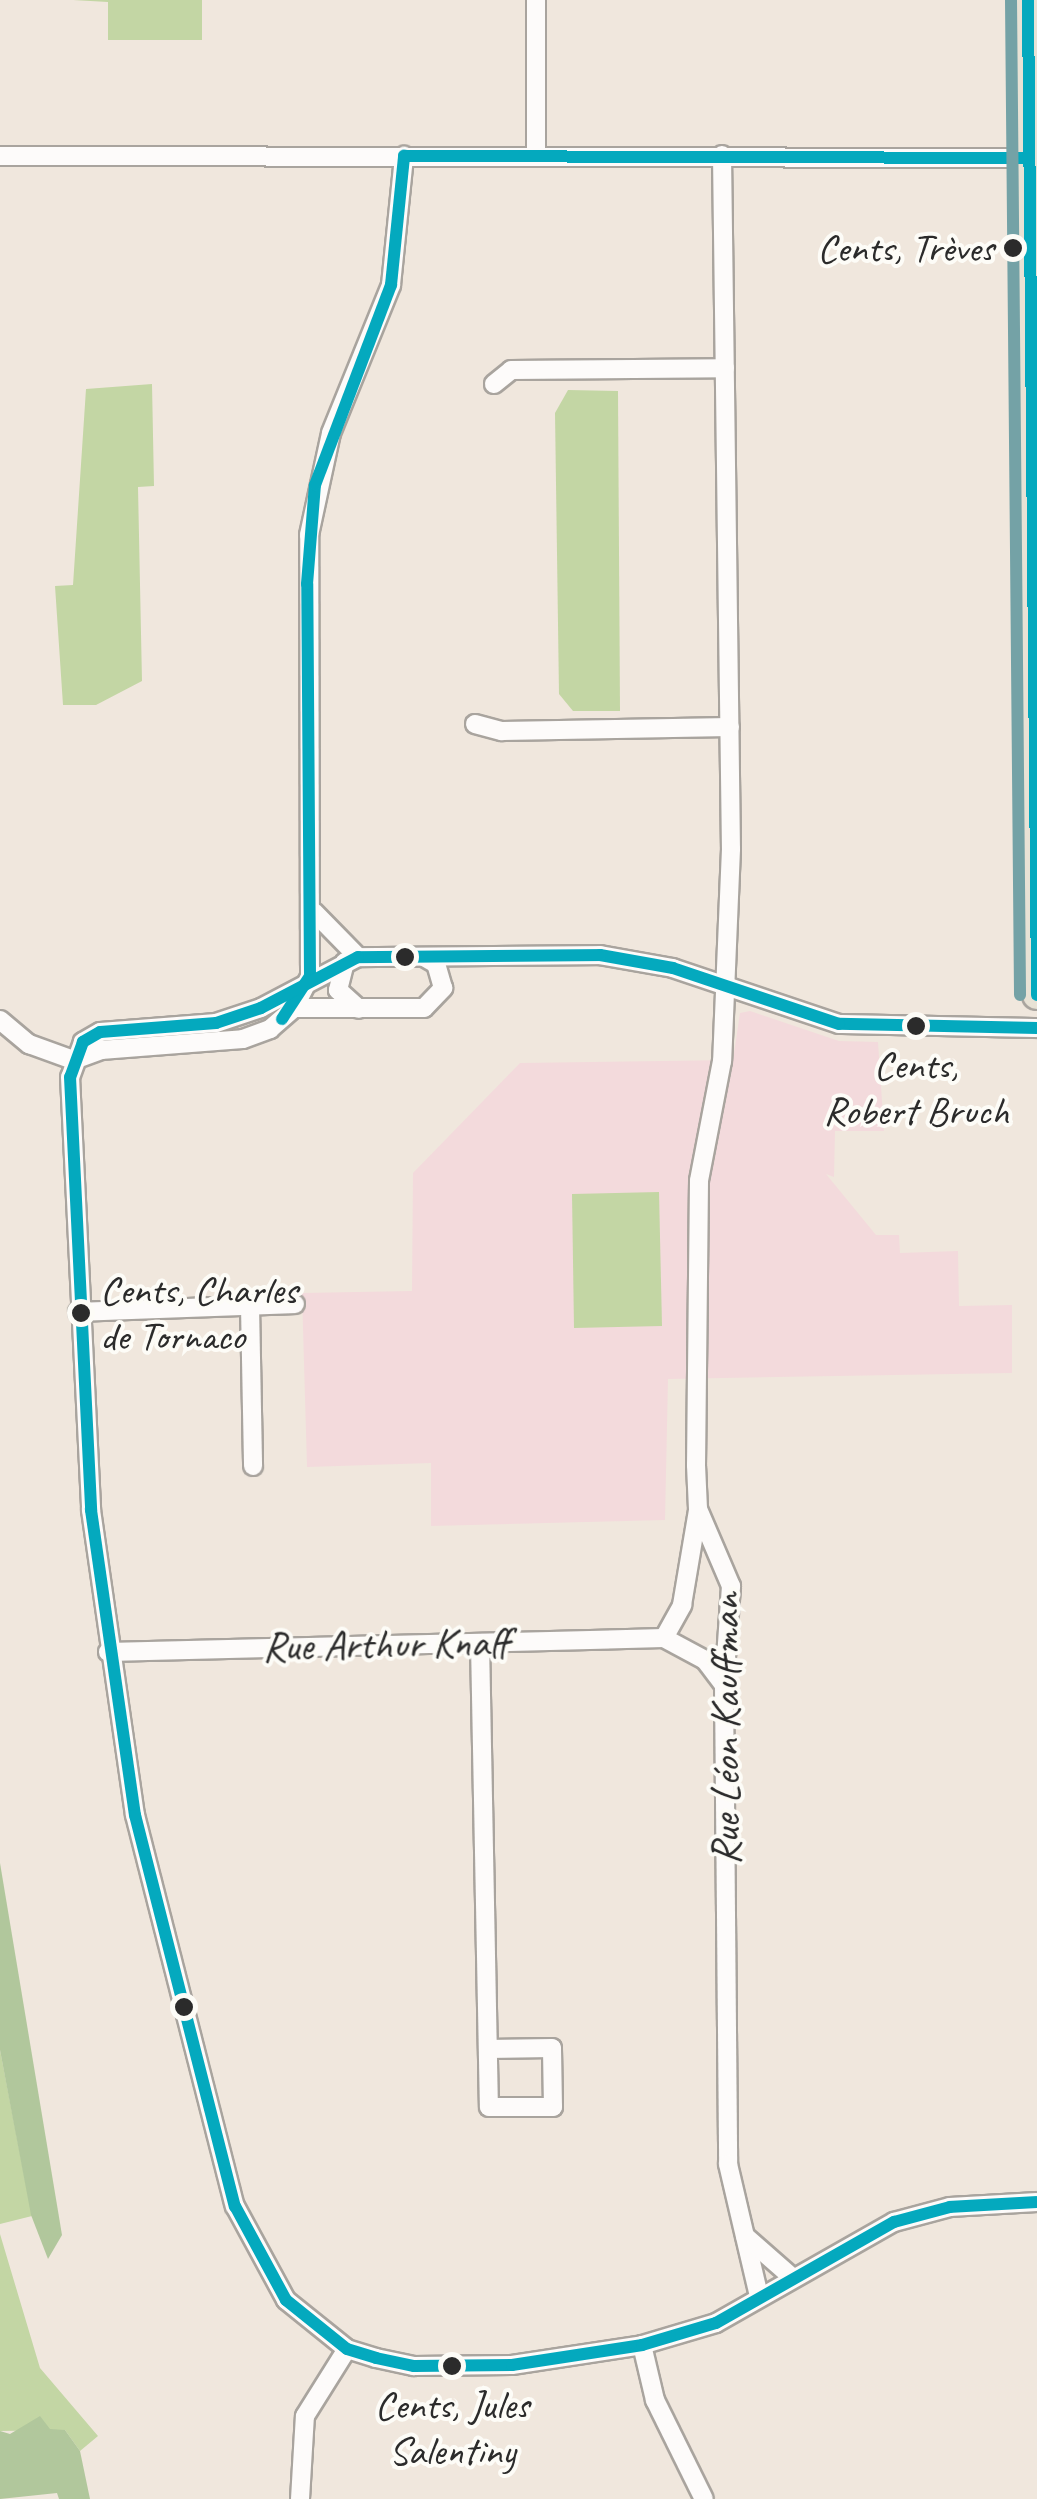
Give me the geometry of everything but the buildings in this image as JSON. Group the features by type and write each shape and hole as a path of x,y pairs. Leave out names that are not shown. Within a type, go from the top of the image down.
{"main road":[{"path":"1028,0 1037,995"}],"street":[{"path":"536,0 536,156"},
{"path":"0,156 1029,158"},
{"path":"0,1020 29,1044 74,1060 101,1050 243,1039 270,1029 294,1008 310,976 314,912 308,534 331,434 391,285 404,156"},
{"name":"Rue Léon Kauffman","path":"722,156 730,727 722,1060 699,1182 698,1509 731,1586 724,1685 728,2164 759,2296"},
{"path":"494,384 511,370 725,368"},
{"path":"475,724 502,731 730,727"},
{"path":"314,912 352,959"},
{"path":"1037,1028 869,1029 673,968 600,955 352,959 310,976 260,1008 216,1023 100,1032 83,1042 74,1060 78,1312 108,1652 156,1916 236,2206 250,2243 286,2300 348,2349 414,2366 481,2367 642,2345 716,2324 894,2222 950,2207 1037,2202"},
{"path":"294,1008 424,1008 436,1001 443,976 424,957"},
{"path":"352,959 338,990 359,1009"},
{"path":"78,1312 295,1304"},
{"path":"250,1306 253,1466"},
{"path":"698,1509 682,1605 664,1638 705,1660 724,1685"},
{"name":"Rue Arthur Knaff","path":"108,1652 664,1638"},
{"path":"480,1643 489,2107 553,2107 552,2048 488,2049"},
{"path":"746,2236 792,2278"},
{"path":"642,2345 655,2400 704,2499"},
{"path":"300,2499 305,2416 348,2349"}],"shaded area":[{"path":"750,1011 839,1041 878,1042 884,1131 835,1131 834,1177 826,1174 876,1235 899,1235 900,1253 958,1251 959,1306 1012,1305 1012,1373 668,1379 665,1520 431,1526 431,1463 307,1467 302,1293 412,1291 413,1173 520,1063 733,1060 740,1013"}],"green space":[{"path":"73,0 202,0 202,40 108,40 108,2"},
{"path":"152,384 154,486 138,487 142,681 96,705 63,705 55,586 73,585 86,389"},
{"path":"568,390 618,391 620,711 573,711 559,694 555,413"},
{"path":"659,1192 662,1326 574,1328 572,1194"},
{"path":"0,1863 62,2235 48,2259 31,2215 0,2050"},
{"path":"0,2050 32,2216 0,2224"},
{"path":"0,2234 40,2368 98,2436 80,2451 65,2430 0,2431"},
{"path":"40,2416 50,2429 65,2430 80,2451 90,2499 59,2499 57,2493 0,2499 0,2431 10,2434"}],"transit line":[{"path":"1011,0 1020,995"},
{"path":"1028,0 1037,995"},
{"path":"282,1019 310,976 307,584 315,485 391,285 404,156 1029,158"},
{"path":"1037,1028 839,1024 673,968 600,955 358,957 261,1008 216,1023 100,1032 83,1042 70,1077 91,1510 135,1815 235,2206 286,2300 347,2349 376,2358 414,2366 512,2365 642,2345 716,2323 894,2222 950,2207 1037,2202"}],"place":[{"name":"Cents, Trèves","path":"1013,248"},
{"name":"Cents, Robert Bruch","path":"916,1026"},
{"name":"Cents, Charles de Tornaco","path":"81,1313"},
{"name":"Cents, Jules Salentiny","path":"452,2366"}]}
